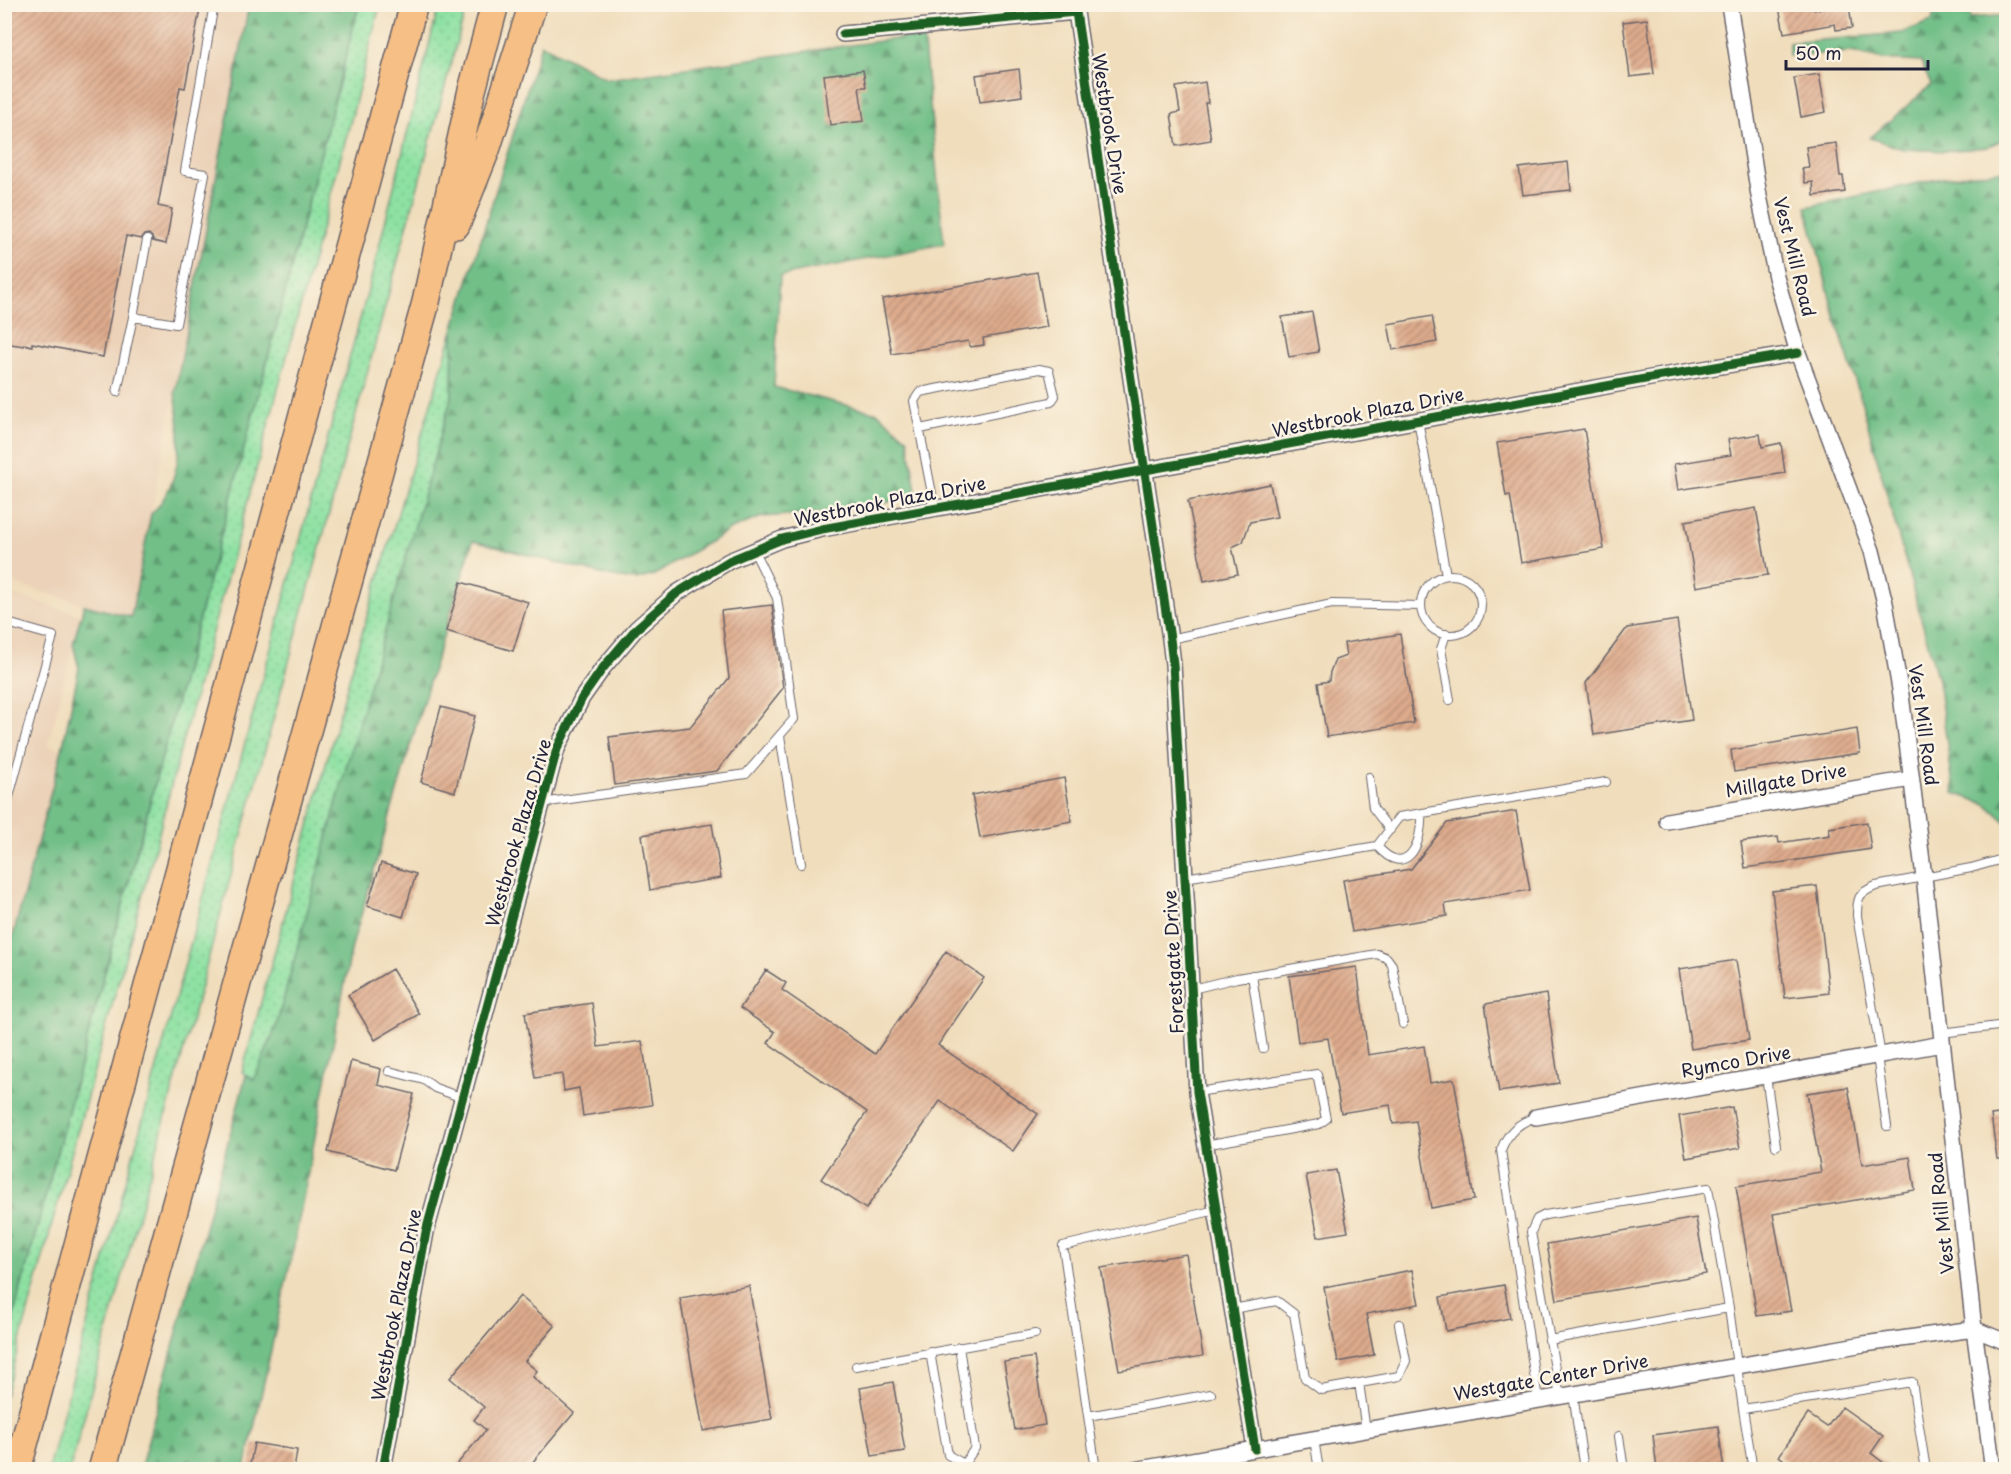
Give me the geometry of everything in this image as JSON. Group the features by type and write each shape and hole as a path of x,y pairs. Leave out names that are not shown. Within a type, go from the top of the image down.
{"highway":[{"path":"396,66 407,4"},
{"path":"17,1470 414,4"},
{"path":"102,1470 426,302 471,94 495,4"},
{"path":"426,302 486,150 533,4"}],"street":[{"name":"Vest Mill Road","path":"1728,4 1758,196 1776,277 1798,353 1872,551 1885,603 1897,672 1924,877 1974,1329 1993,1470"},
{"name":"Westbrook Drive","path":"843,34 1076,12 1146,471"},
{"name":"Westbrook Plaza Drive","path":"383,1470 426,1232 557,748 582,698 603,668 636,629 677,593 729,561 782,539 822,529 1798,353"},
{"name":"Forestgate Drive","path":"1146,471 1170,639 1197,1092 1255,1449"},
{"name":"Millgate Drive","path":"1666,821 1911,780"},
{"name":"Rymco Drive","path":"1536,1117 1879,1056 1942,1039"},
{"path":"1974,1329 2007,1342"},
{"name":"Westgate Center Drive","path":"1134,1470 1182,1466 1255,1449 1566,1395 1864,1344 1974,1329"}],"lane":[{"path":"133,317 176,324 205,174 185,171 214,4"},
{"path":"117,392 147,240"},
{"path":"920,429 1051,402 1055,396 1049,371 1040,369 920,392 914,401 935,509"},
{"path":"1418,420 1446,575"},
{"path":"541,803 746,774 780,736 794,719 777,598 754,551"},
{"path":"1446,575 1465,578 1479,593 1480,612 1476,621 1461,633 1446,634 1433,629 1426,622 1421,606 1423,593 1428,584 1446,575"},
{"path":"1170,639 1332,604 1421,606"},
{"path":"4,622 53,636 4,815"},
{"path":"1446,634 1441,649 1450,700"},
{"path":"780,736 801,864"},
{"path":"1369,777 1373,808 1390,830"},
{"path":"1185,878 1377,846 1399,817 1606,782"},
{"path":"1377,846 1391,859 1398,860 1407,856 1420,837 1421,814"},
{"path":"1887,1126 1879,1056 1857,916 1857,901 1864,891 1876,886 1971,868 2007,858"},
{"path":"1192,989 1252,975 1377,954 1387,958 1392,965 1403,1024"},
{"path":"1252,975 1263,1048"},
{"path":"1942,1039 2007,1025"},
{"path":"389,1071 424,1080 435,1088 463,1098"},
{"path":"1197,1092 1317,1074 1326,1119 1319,1124 1205,1145"},
{"path":"1766,1076 1776,1146"},
{"path":"1536,1117 1513,1129 1505,1138 1501,1150 1538,1400"},
{"path":"1584,1470 1550,1340 1531,1232 1537,1219 1545,1215 1708,1188 1729,1308 1753,1470"},
{"path":"1096,1470 1063,1246 1216,1210"},
{"path":"1232,1309 1277,1301 1294,1314 1305,1378 1322,1389 1400,1376 1407,1361 1399,1324"},
{"path":"1550,1340 1729,1308"},
{"path":"856,1365 1035,1334"},
{"path":"930,1353 948,1455 965,1467 975,1448 958,1347"},
{"path":"1743,1409 1912,1382 1926,1470"},
{"path":"1359,1383 1366,1430"},
{"path":"1088,1416 1211,1394"},
{"path":"1619,1436 1624,1470"},
{"path":"1314,1439 1319,1470"}],"shaded area":[{"path":"4,5 249,5 131,618 5,581"},
{"path":"5,593 81,615 48,745 62,750 5,966"}],"green space":[{"path":"249,5 359,5 268,358 5,1348 5,966 62,750 79,668 73,644 84,605 131,617 151,514 162,501 175,473 179,425 175,393"},
{"path":"359,5 380,5 153,856 5,1396 5,1348 268,358"},
{"path":"439,5 467,5 70,1469 48,1469 372,275"},
{"path":"1936,5 1964,5 1971,18 2006,15 2006,138 1987,147 1947,151 1903,149 1870,138 1931,85 1921,62 1883,60 1852,52 1789,56 1789,43 1901,33 1932,21"},
{"path":"923,35 944,244 780,276 774,387 878,413 908,439 917,497 829,512 762,517 731,529 654,575 636,580 613,577 473,541 352,946 294,1245 245,1469 140,1470 246,1075 254,1080 276,1027 349,757 452,395 453,330 541,44 607,79"},
{"path":"2006,170 2006,822 1986,804 1954,793 1938,680 1806,207 1942,178"},
{"path":"453,330 452,395 276,1027 254,1081 242,1072 357,650"}],"building":[{"path":"4,4 201,4 185,88 180,87 158,206 172,209 166,244 153,241 149,234 144,235 141,239 126,236 103,357 32,343 32,346 24,344 24,346 4,343"},
{"path":"1791,4 1813,4 1814,10 1849,5 1852,28 1836,30 1835,24 1784,33 1779,7"},
{"path":"1647,19 1654,74 1630,77 1623,22"},
{"path":"1019,69 1022,96 980,102 976,75"},
{"path":"863,70 866,87 859,87 864,121 830,125 824,75"},
{"path":"1819,74 1826,112 1801,117 1794,78"},
{"path":"1205,82 1208,103 1205,103 1211,140 1176,146 1171,114 1180,112 1176,87"},
{"path":"1836,143 1840,176 1843,176 1845,192 1814,196 1813,182 1805,183 1802,168 1809,167 1806,147"},
{"path":"1568,162 1571,190 1523,195 1519,168"},
{"path":"1037,272 1047,327 983,338 984,345 970,347 968,341 892,354 882,299"},
{"path":"1312,312 1319,352 1289,357 1282,317"},
{"path":"1432,316 1437,342 1393,350 1388,324"},
{"path":"1584,429 1604,549 1521,563 1510,495 1506,496 1497,443"},
{"path":"1760,434 1762,447 1781,443 1785,473 1678,490 1674,464 1731,455 1728,439"},
{"path":"1270,484 1277,517 1250,522 1243,542 1232,547 1238,574 1204,581 1188,501"},
{"path":"1756,508 1768,575 1696,587 1685,521"},
{"path":"461,582 528,602 513,651 446,631"},
{"path":"772,605 783,688 717,771 615,785 609,737 690,727 729,678 721,611"},
{"path":"1677,620 1692,720 1594,735 1586,683 1627,628"},
{"path":"1400,634 1414,723 1327,737 1318,683 1329,681 1335,660 1346,656 1344,643"},
{"path":"441,707 475,716 455,792 421,782"},
{"path":"1857,729 1860,753 1734,772 1731,750"},
{"path":"1064,778 1072,821 980,838 972,795"},
{"path":"1516,811 1530,890 1445,904 1447,916 1352,932 1343,880 1411,869 1447,823"},
{"path":"1867,822 1871,849 1745,868 1741,842 1778,837 1779,843 1830,835 1829,828"},
{"path":"712,824 721,878 650,890 642,835"},
{"path":"381,863 416,874 403,917 367,906"},
{"path":"1817,886 1829,993 1785,998 1772,891"},
{"path":"946,951 984,978 938,1045 1038,1114 1013,1151 940,1101 866,1209 821,1179 867,1112 768,1043 775,1032 740,1008 766,970 786,983 782,990 875,1054"},
{"path":"1736,960 1749,1040 1691,1049 1679,969"},
{"path":"1357,967 1368,1055 1424,1046 1430,1083 1454,1079 1474,1200 1431,1208 1416,1121 1393,1124 1390,1105 1341,1113 1328,1038 1298,1042 1289,976"},
{"path":"392,969 419,1014 375,1040 348,995"},
{"path":"1546,994 1559,1083 1499,1092 1485,1004"},
{"path":"592,1003 598,1047 642,1041 652,1105 583,1116 579,1088 564,1091 562,1074 535,1078 525,1013"},
{"path":"351,1061 381,1069 378,1085 414,1094 394,1170 328,1152"},
{"path":"1848,1087 1862,1165 1910,1157 1915,1190 1773,1214 1791,1311 1757,1316 1736,1186 1821,1172 1807,1093"},
{"path":"1732,1107 1740,1148 1686,1158 1679,1116"},
{"path":"2007,1113 2007,1159 1997,1159 1991,1115"},
{"path":"1336,1170 1348,1232 1318,1237 1306,1175"},
{"path":"1696,1218 1706,1274 1557,1300 1547,1244"},
{"path":"1186,1254 1203,1356 1119,1370 1101,1268"},
{"path":"1412,1270 1419,1304 1366,1314 1374,1355 1338,1362 1324,1287"},
{"path":"1504,1285 1510,1318 1446,1331 1440,1297"},
{"path":"749,1286 772,1419 703,1431 680,1298"},
{"path":"520,1296 555,1326 525,1361 537,1371 533,1377 574,1413 526,1470 452,1470 486,1430 474,1420 484,1407 450,1378"},
{"path":"1034,1357 1045,1425 1015,1430 1004,1362"},
{"path":"893,1382 905,1451 872,1456 860,1388"},
{"path":"1842,1407 1883,1436 1871,1453 1893,1470 1797,1470 1779,1456 1808,1414 1827,1427"},
{"path":"1718,1426 1724,1470 1657,1470 1653,1435"},
{"path":"254,1443 297,1450 294,1470 249,1470"}],"cycle path":[{"path":"843,34 1076,12 1170,639 1197,1092 1255,1449"},
{"path":"383,1470 426,1232 557,749 582,698 603,668 636,629 677,593 729,561 782,539 822,529 1798,353"}]}
